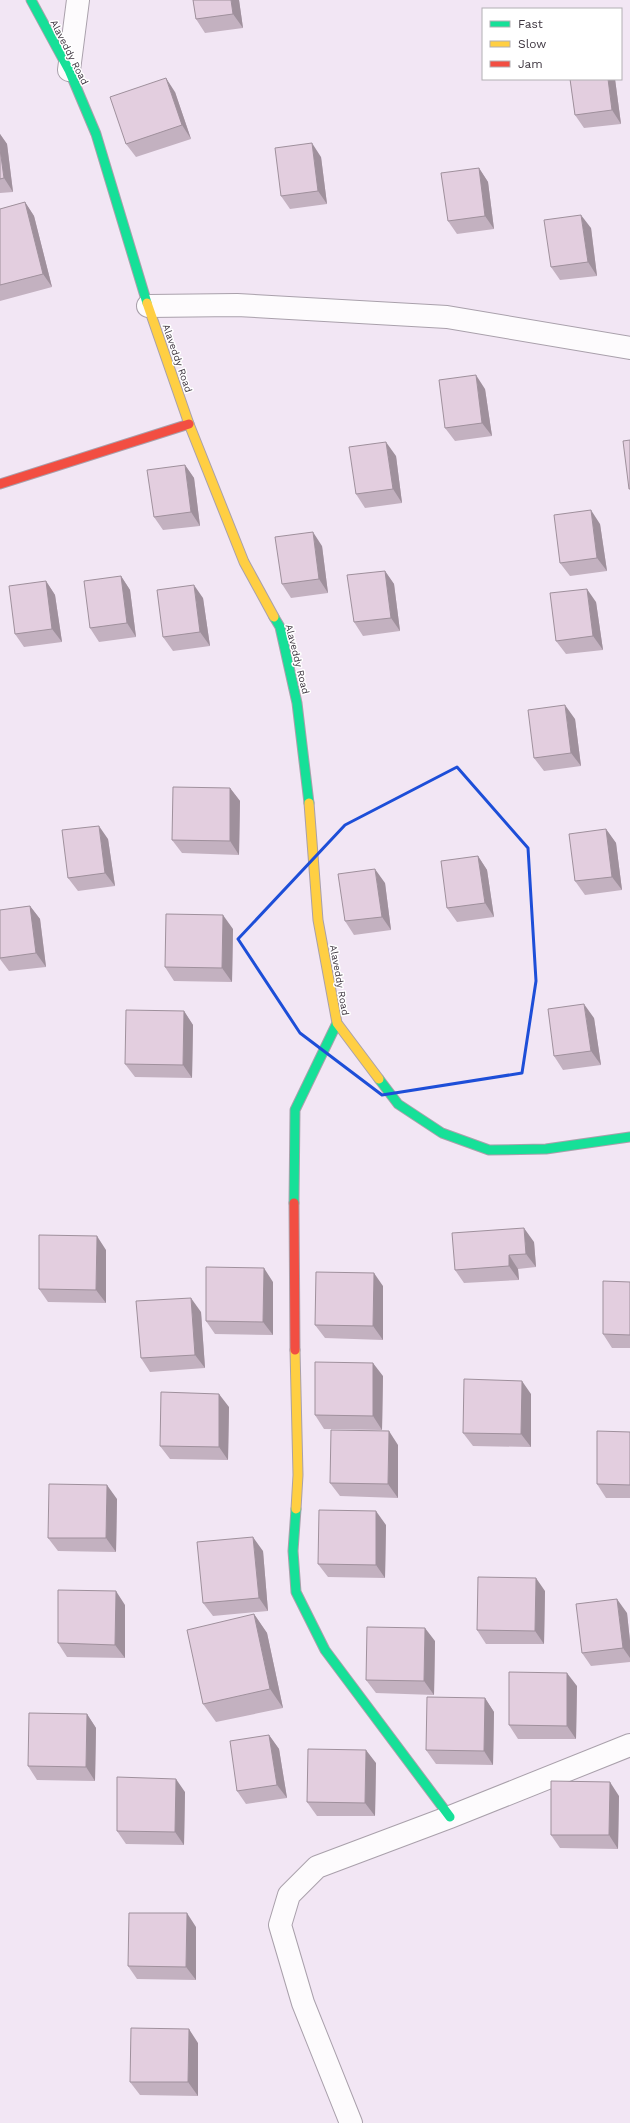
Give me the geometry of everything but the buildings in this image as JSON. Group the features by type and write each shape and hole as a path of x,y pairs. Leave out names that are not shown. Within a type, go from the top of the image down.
{"street":[{"name":"Alaveddy Road","path":"31,0 69,70 96,134 148,306 189,424 244,562 280,627 297,703 313,842 318,920 337,1023 398,1104 442,1133 489,1150 546,1149 630,1137"},
{"path":"69,70 78,0"},
{"path":"148,306 237,305 447,317 630,348"},
{"path":"0,484 189,424"},
{"path":"337,1023 295,1110 294,1291 298,1475 293,1551 296,1592 326,1650 450,1817"},
{"path":"351,2123 303,2004 280,1925 288,1895 317,1867 450,1817 630,1745"}],"highlighted area":[{"path":"457,767 528,848 536,981 522,1073 382,1095 300,1033 238,939 345,825"}],"traffic: fast":[{"path":"31,0 69,70 96,134 147,303"},
{"path":"274,617 280,627 297,703 309,803"},
{"path":"294,1203 295,1110 337,1023"},
{"path":"379,1079 398,1104 442,1133 489,1150 546,1149 630,1137"},
{"path":"296,1509 293,1551 296,1592 325,1650 450,1817"}],"traffic: slow":[{"path":"147,303 189,424 244,562 274,617"},
{"path":"309,803 318,920 337,1023 379,1079"},
{"path":"295,1350 298,1475 296,1509"}],"traffic: jam":[{"path":"0,484 189,424"},
{"path":"294,1203 295,1350"}]}
